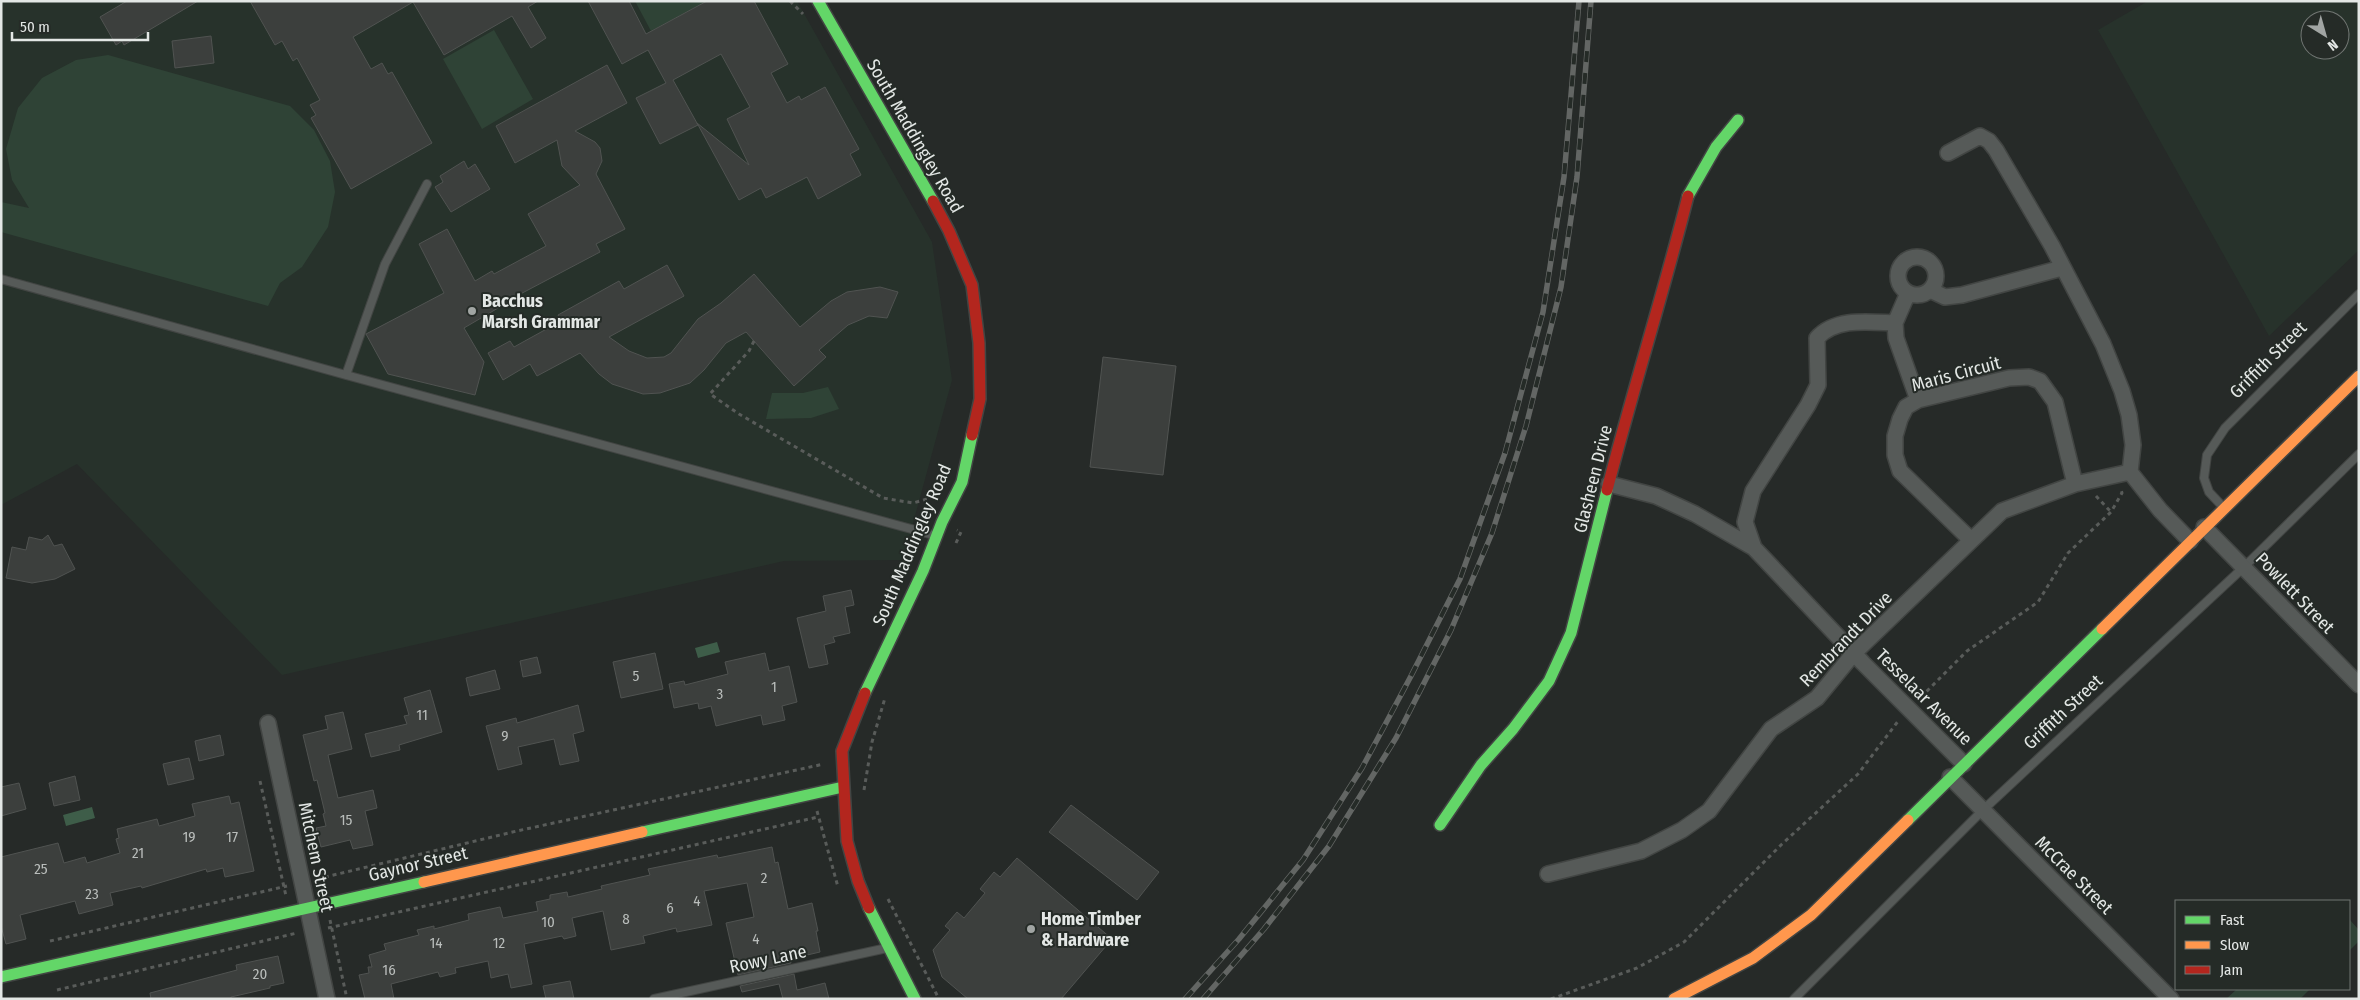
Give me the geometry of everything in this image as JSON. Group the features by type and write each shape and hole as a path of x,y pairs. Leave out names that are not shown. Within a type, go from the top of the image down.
{"street":[{"name":"South Maddingley Road","path":"818,1 916,169 949,231 972,285 979,343 980,399 962,482 942,522 923,571 865,693 842,751 846,842 858,881 888,948 915,999"},
{"name":"Glasheen Drive","path":"1440,825 1481,765 1530,707 1549,681 1572,633 1626,418 1667,281 1689,194 1716,147 1738,120"},
{"path":"1948,153 1980,136 1989,141 1996,150 2103,344 2130,415 2133,445 2130,472 2160,510 2190,541"},
{"path":"1919,257 1927,260 1933,266 1936,274 1935,283 1930,290 1923,294 1908,293 1902,288 1898,280 1899,271 1903,263 1910,258 1919,257"},
{"path":"1930,290 1945,297 1962,295 2062,268"},
{"path":"1908,293 1896,324 1896,338 1918,400"},
{"name":"Tesselaar Avenue","path":"1754,548 1745,522 1753,491 1808,405 1818,385 1817,338 1826,329 1837,325 1856,322 1896,324"},
{"name":"Griffith Street","path":"1674,999 1690,995 1753,958 1811,915 2359,376"},
{"name":"Maris Circuit","path":"1971,540 1900,471 1896,455 1895,436 1906,407 1918,400 2009,378 2030,377 2040,382 2055,402 2075,484"},
{"name":"Rembrandt Drive","path":"1548,874 1641,851 1682,830 1716,803 1771,729 1817,698 1854,654 2002,511 2075,484 2130,472"},
{"name":"Tesselaar Avenue","path":"1610,484 1656,496 1695,514 1754,548 1854,654 1964,764"},
{"name":"Powlett Street","path":"2204,527 2359,685"},
{"name":"Mitchem Street","path":"268,723 327,999"},
{"name":"McCrae Street","path":"1950,777 2171,999"},
{"name":"Gaynor Street","path":"1,977 844,787"}],"lane":[{"path":"346,376 385,264 427,184"},
{"path":"1,279 346,376 937,536"},
{"name":"Griffith Street","path":"2224,508 2209,492 2204,478 2207,455 2225,428 2359,294"},
{"name":"Griffith Street","path":"1794,999 1983,810 2244,567 2359,454"},
{"name":"Rowy Lane","path":"654,999 888,948"}],"path":[{"path":"790,1 806,16"},
{"path":"754,340 749,351 710,394 739,414 883,498 914,503 930,499 939,494 936,502"},
{"path":"1552,999 1637,968 1684,942 1781,845 1858,774 1897,721 1967,651 2038,602 2068,553 2111,512 2122,493"},
{"path":"942,522 961,532 953,550"},
{"path":"863,798 872,742 889,690"},
{"path":"828,755 819,774 816,793 818,817 834,878 842,894"},
{"path":"50,941 517,831 824,764"},
{"path":"260,781 296,943"},
{"path":"56,990 294,934 818,817"},
{"path":"886,896 939,999"}],"shaded area":[{"name":"Bacchus Marsh Grammar","path":"1,1 797,1 932,242 952,380 903,560 784,561 282,675 77,464 1,505"},
{"path":"635,1 707,1 651,31"},
{"path":"2148,1 2359,1 2359,250 2269,336 2098,30"},
{"path":"494,30 533,99 482,129 443,59"},
{"path":"108,55 290,106 314,130 330,161 335,192 328,227 302,267 280,283 268,306 1,232 1,202 29,208 12,180 6,149 18,108 42,78 76,60"},
{"path":"828,387 839,409 811,418 766,419 772,393 803,393"},
{"path":"717,642 720,652 698,658 695,648"},
{"path":"92,807 95,818 66,826 63,815"},
{"path":"2350,920 2359,930 2359,941 2350,950"},
{"path":"2236,990 2309,990 2300,999 2226,999"}],"building":[{"path":"127,1 198,1 124,45 122,41 116,45 100,17"},
{"path":"250,1 538,1 528,7 546,38 531,48 512,16 444,55 413,2 353,37 371,69 382,63 388,74 392,72 432,143 351,189 311,118 316,115 310,105 320,100 297,58 293,61 282,41 275,45"},
{"path":"588,1 629,1 646,34 707,1 754,1 788,64 771,73 787,103 799,96 801,100 825,87 859,149 850,154 861,175 818,199 807,177 766,198 761,188 739,200 697,123 749,165 727,119 750,107 721,54 673,80 698,125 660,144 636,98 666,83 648,50 622,64"},
{"path":"211,36 214,63 175,68 172,41"},
{"path":"607,65 627,103 575,131 595,142 600,148 602,161 596,174 625,229 596,244 600,252 509,300 464,328 484,362 475,395 388,374 366,334 444,293 419,244 447,229 475,281 492,271 494,274 546,246 528,214 580,185 562,166 557,140 515,163 496,126"},
{"path":"464,161 468,169 475,164 490,189 451,212 435,187 443,182 440,176"},
{"path":"667,265 684,296 609,337 629,351 647,358 664,357 671,353 698,319 721,303 754,274 800,327 831,301 847,292 880,287 898,292 887,318 869,316 848,325 819,350 826,357 794,386 746,332 726,343 704,370 690,383 660,393 643,394 612,384 599,374 580,353 537,376 530,364 503,380 488,353 510,341 514,347 561,321 558,315 619,281 624,289"},
{"path":"1103,357 1176,366 1163,475 1090,467"},
{"path":"48,535 54,546 62,544 75,569 55,579 32,583 6,578 12,547 26,550 29,537 42,540"},
{"path":"851,590 854,605 845,607 850,633 833,637 835,642 824,645 828,664 809,668 797,618 826,611 823,596"},
{"path":"655,653 663,689 621,698 613,662"},
{"path":"765,653 769,671 789,666 797,702 782,706 785,720 763,725 761,715 716,726 711,706 699,709 698,703 674,708 669,684 684,681 685,685 728,674 725,662"},
{"path":"537,657 541,673 523,677 520,661"},
{"path":"495,670 500,689 470,696 466,678"},
{"path":"430,690 442,732 399,745 400,750 371,757 365,734 407,724 404,716 409,715 404,698"},
{"path":"578,705 584,731 573,734 579,761 560,765 554,739 518,747 522,764 498,770 486,726 516,718 517,723"},
{"path":"343,712 352,749 328,755 338,798 373,790 377,808 365,811 373,845 353,849 350,840 321,847 316,828 326,826 323,814 325,813 317,780 314,781 303,735 328,729 325,716"},
{"path":"220,735 224,755 199,761 195,741"},
{"path":"189,758 194,779 168,785 163,764"},
{"path":"75,776 80,800 54,806 49,783"},
{"path":"19,783 26,809 1,816 1,787"},
{"path":"229,796 231,804 239,802 254,871 225,877 223,868 207,872 206,869 142,888 141,886 110,893 113,905 79,914 75,901 20,915 26,939 6,944 1,926 1,857 58,843 64,863 85,857 87,863 120,853 116,839 119,838 117,829 157,819 159,826 195,816 192,804"},
{"path":"1071,805 1159,872 1137,900 1049,832"},
{"path":"772,847 775,863 778,862 788,909 812,903 820,952 790,959 791,963 738,975 726,923 754,917 747,883 704,891 712,925 677,932 676,928 643,936 645,943 611,950 603,911 572,918 576,936 564,939 562,936 524,944 532,984 511,988 508,974 491,978 488,961 455,968 456,973 440,977 438,972 391,984 394,999 365,999 359,975 369,973 368,967 372,967 369,955 386,950 384,944 419,935 417,930 434,926 434,929 469,920 468,914 500,907 503,918 538,911 536,902 550,899 550,895 567,892 568,897 602,889 601,886 650,875 648,869 717,855 718,858"},
{"path":"1017,858 1112,939 1061,999 968,999 942,977 933,950 950,930 945,926 957,912 964,918 985,893 980,889 994,872 1000,877"},
{"path":"278,956 284,983 270,986 270,988 231,997 231,999 151,999 150,993 237,970 236,965"},
{"path":"794,974 797,990 825,983 829,999 783,999 779,984 742,992 740,986"},
{"path":"570,981 574,999 546,999 543,986"}],"railway":[{"path":"1185,999 1239,939 1303,860 1362,768 1460,579 1505,453 1543,312 1564,177 1579,1"},
{"path":"1203,999 1264,929 1329,846 1396,738 1451,630 1492,533 1526,426 1561,287 1577,177 1591,1"}],"traffic: fast":[{"path":"818,1 933,201"},
{"path":"1688,196 1716,147 1738,120"},
{"path":"865,693 923,571 942,522 962,482 972,435"},
{"path":"1440,825 1481,765 1513,729 1549,681 1571,633 1607,490"},
{"path":"1908,820 2102,629"},
{"path":"642,832 843,787"},
{"path":"1,977 424,882"},
{"path":"869,908 915,999"}],"traffic: slow":[{"path":"2102,629 2359,376"},
{"path":"1674,999 1753,958 1811,915 1908,820"},
{"path":"424,882 642,832"}],"traffic: jam":[{"path":"1607,490 1688,196"},
{"path":"933,201 949,231 972,285 979,343 980,399 972,435"},
{"path":"865,693 842,751 847,841 858,881 869,908"}],"place":[{"name":"Bacchus Marsh Grammar","path":"472,311"},
{"name":"Home Timber & Hardware","path":"1031,929"}]}
